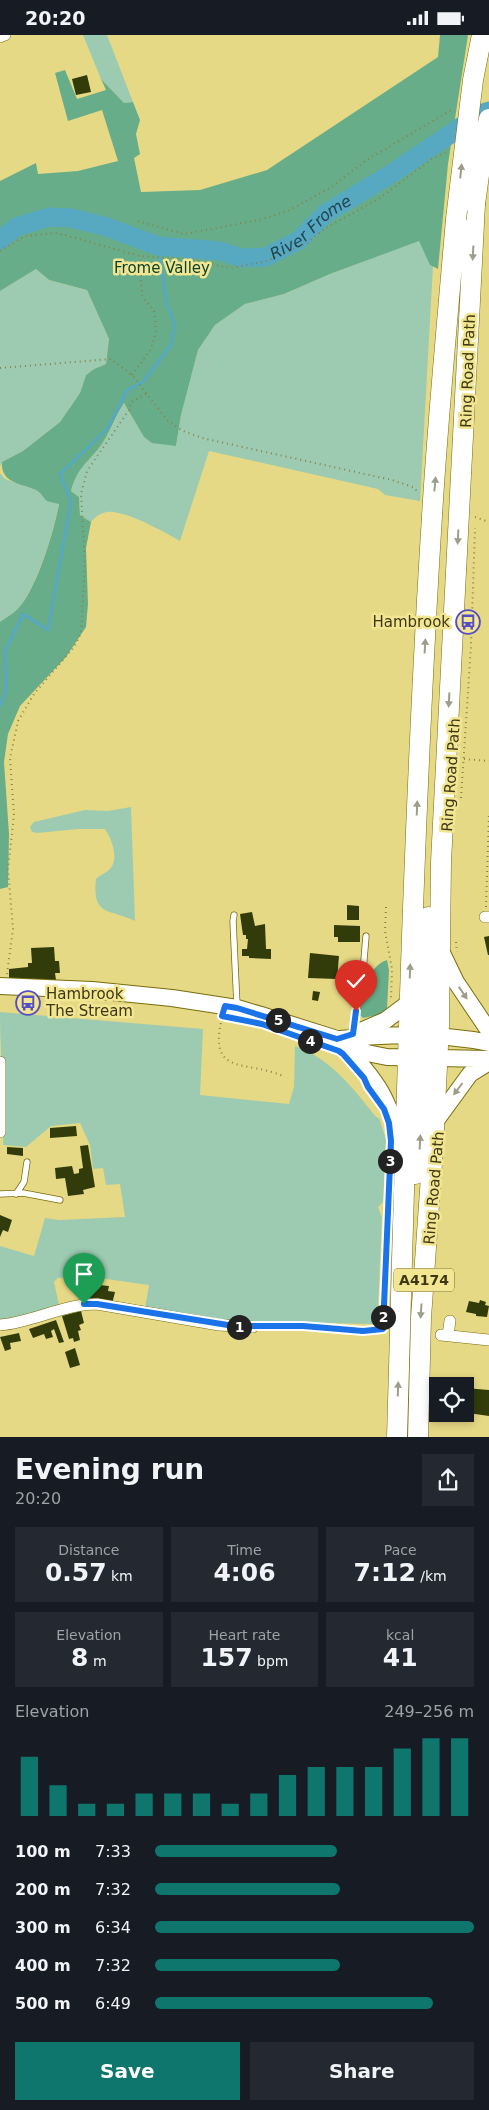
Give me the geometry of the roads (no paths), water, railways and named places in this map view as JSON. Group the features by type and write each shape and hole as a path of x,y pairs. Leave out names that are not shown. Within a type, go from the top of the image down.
{"highway":[{"name":"A4174","path":"424,1037 400,1003 421,718 433,499 456,219 471,99 482,35"},
{"name":"A4174","path":"424,1037 450,955 441,862 475,204 483,146 489,119"},
{"name":"A4174","path":"396,1437 405,1156 423,1057 428,918 441,862"},
{"path":"403,1223 419,1156 424,1037"},
{"name":"A4174","path":"418,1437 421,1318 435,1123 423,1057"}],"main road":[{"path":"450,955 456,982 489,1031"},
{"path":"3,986 92,990 172,998 231,1007 345,1037 459,1038 489,1043"},
{"path":"345,1037 386,1020 400,1003"},
{"path":"345,1037 366,1053 387,1057 489,1061"},
{"path":"345,1037 380,1088 392,1113 405,1156"},
{"path":"435,1123 470,1074 489,1061"}],"street":[{"path":"0,37 5,35"},
{"path":"0,1062 0,1132"},
{"path":"0,1325 18,1323 84,1304 97,1304 219,1325 253,1327"},
{"path":"450,1321 445,1335 489,1340"}],"lane":[{"path":"231,1007 234,915"},
{"path":"345,1037 362,983 366,936"},
{"path":"16,1194 24,1182 27,1162"},
{"path":"0,1194 40,1195 60,1200"}],"waterway":[{"name":"River Frome","path":"0,240 16,227 49,217 71,218 107,227 158,246 220,251 242,258 266,257 299,240 326,213 394,172 480,114 489,111"},
{"path":"0,706 6,691 5,651 23,614 48,630 71,501 60,474 108,428 127,390 143,382 171,345 175,323 167,305 158,246"}],"place":[{"name":"Hambrook","path":"468,622"},
{"name":"Hambrook The Stream","path":"28,1003"}],"park label":[{"name":"Frome Valley","path":"162,268"}]}
